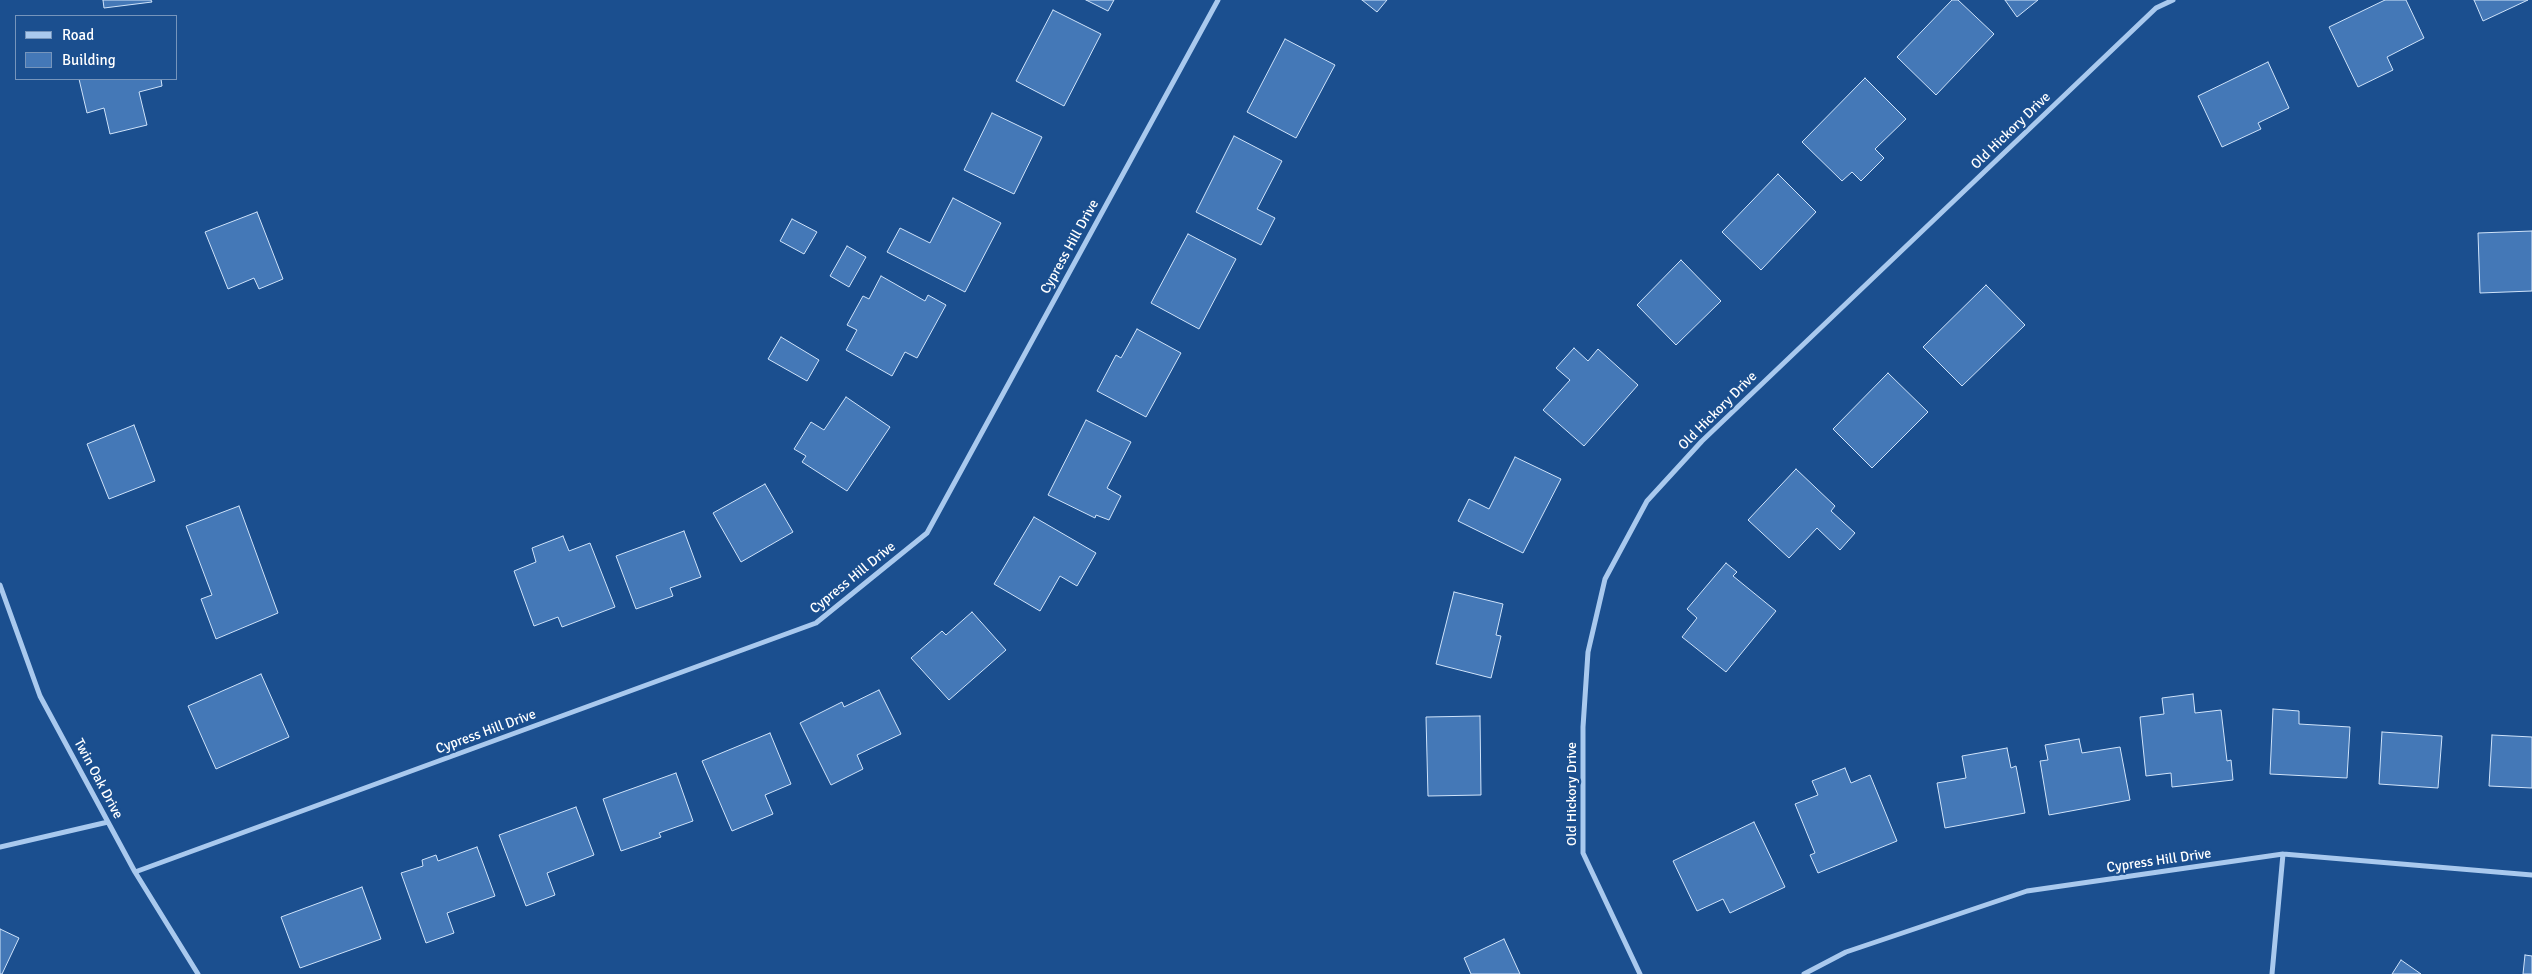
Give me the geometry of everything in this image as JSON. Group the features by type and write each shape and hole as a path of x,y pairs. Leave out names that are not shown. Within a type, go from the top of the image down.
{"street":[{"name":"Cypress Hill Drive","path":"135,872 816,623 927,532 1218,0"},
{"name":"Old Hickory Drive","path":"1640,974 1583,853 1583,727 1588,652 1605,579 1647,501 1723,420 2156,8 2173,0"},
{"name":"Twin Oak Drive","path":"0,585 40,696 135,872 198,974"},
{"path":"0,847 108,822"},
{"name":"Cypress Hill Drive","path":"1804,974 1846,952 2027,891 2283,854 2532,874"},
{"path":"2272,974 2283,854"}],"building":[{"path":"103,0 151,0 152,2 104,8"},
{"path":"1086,0 1114,0 1108,11"},
{"path":"1362,0 1387,0 1377,12"},
{"path":"1952,0 1958,0 1994,34 1936,95 1897,57"},
{"path":"2005,0 2038,0 2017,17"},
{"path":"2385,0 2406,0 2424,38 2387,57 2393,70 2358,87 2329,27"},
{"path":"2474,0 2528,0 2483,21"},
{"path":"1053,10 1101,34 1064,106 1016,81"},
{"path":"1285,39 1335,65 1296,138 1247,112"},
{"path":"2268,62 2289,108 2258,123 2261,129 2222,147 2198,96"},
{"path":"1865,78 1906,119 1875,149 1884,158 1861,181 1852,172 1842,181 1802,142"},
{"path":"79,80 161,80 162,86 139,92 147,125 110,134 104,108 87,113"},
{"path":"992,113 1042,137 1014,194 964,170"},
{"path":"1234,136 1282,161 1257,209 1275,218 1261,245 1196,212"},
{"path":"1778,174 1816,212 1761,270 1722,232"},
{"path":"953,198 1001,223 965,292 887,252 900,228 930,243"},
{"path":"257,212 283,279 259,289 254,278 228,289 205,232"},
{"path":"792,219 817,232 804,254 780,241"},
{"path":"2532,231 2532,291 2480,293 2478,233"},
{"path":"1188,234 1236,259 1199,329 1151,303"},
{"path":"847,246 866,257 849,287 830,276"},
{"path":"1681,260 1721,301 1676,345 1637,305"},
{"path":"881,276 925,301 928,295 946,305 917,358 905,352 892,376 846,350 857,330 847,325 863,296 869,299"},
{"path":"1986,285 2025,325 1962,386 1923,347"},
{"path":"1137,329 1181,353 1146,417 1097,391 1116,355 1121,358"},
{"path":"781,337 819,360 807,381 768,359"},
{"path":"1574,348 1588,361 1598,349 1638,385 1584,446 1543,410 1570,380 1556,368"},
{"path":"1888,373 1928,412 1872,468 1833,429"},
{"path":"846,397 890,427 847,491 802,462 806,456 794,449 811,422 824,430"},
{"path":"1086,420 1131,442 1107,488 1121,496 1109,520 1096,515 1095,518 1048,495"},
{"path":"134,425 155,481 109,499 87,444"},
{"path":"1515,457 1561,479 1523,553 1458,521 1469,499 1489,509"},
{"path":"1796,469 1835,506 1831,511 1855,533 1840,550 1817,528 1789,558 1748,520"},
{"path":"765,484 793,532 741,562 713,513"},
{"path":"239,506 278,613 216,639 201,599 212,595 186,526"},
{"path":"1034,517 1096,553 1077,586 1060,576 1040,611 994,584"},
{"path":"684,531 701,577 670,588 673,596 636,609 616,556"},
{"path":"563,536 569,551 590,543 615,607 562,627 558,617 534,626 514,571 536,562 532,548"},
{"path":"1726,563 1737,572 1733,576 1776,611 1726,672 1682,637 1697,618 1687,609"},
{"path":"1454,592 1503,604 1496,635 1501,636 1491,678 1436,664"},
{"path":"972,612 1006,650 949,700 911,658 942,631 946,635"},
{"path":"261,674 289,737 216,769 188,706"},
{"path":"879,690 901,734 857,755 863,769 831,785 800,723 842,702 844,707"},
{"path":"2193,694 2195,713 2221,710 2227,761 2231,760 2233,780 2172,787 2171,773 2146,776 2140,717 2164,714 2162,698"},
{"path":"2273,709 2299,711 2299,724 2350,727 2347,778 2270,774"},
{"path":"1480,716 1481,795 1428,796 1426,717"},
{"path":"2382,732 2442,736 2438,788 2379,784"},
{"path":"770,733 791,784 765,795 773,814 732,831 702,761"},
{"path":"2492,735 2532,737 2532,788 2489,786"},
{"path":"2079,739 2082,753 2120,747 2130,800 2049,815 2040,761 2048,760 2045,745"},
{"path":"2007,748 2011,768 2016,766 2025,813 1945,828 1937,783 1966,778 1962,756"},
{"path":"1845,768 1851,783 1870,775 1897,841 1818,873 1810,855 1815,853 1795,804 1818,795 1812,781"},
{"path":"676,773 693,821 659,833 661,837 621,851 603,799"},
{"path":"576,807 594,855 547,873 555,895 526,906 499,835"},
{"path":"1754,822 1785,887 1730,913 1723,899 1697,911 1673,861"},
{"path":"477,847 495,896 447,913 454,933 426,943 401,873 423,866 422,860 436,855 438,861"},
{"path":"362,887 381,939 300,968 281,917"},
{"path":"0,929 19,938 2,974 0,974"},
{"path":"1504,939 1520,974 1471,974 1464,958"},
{"path":"2525,955 2532,956 2532,974 2523,974"},
{"path":"2401,960 2421,974 2392,974"}]}
